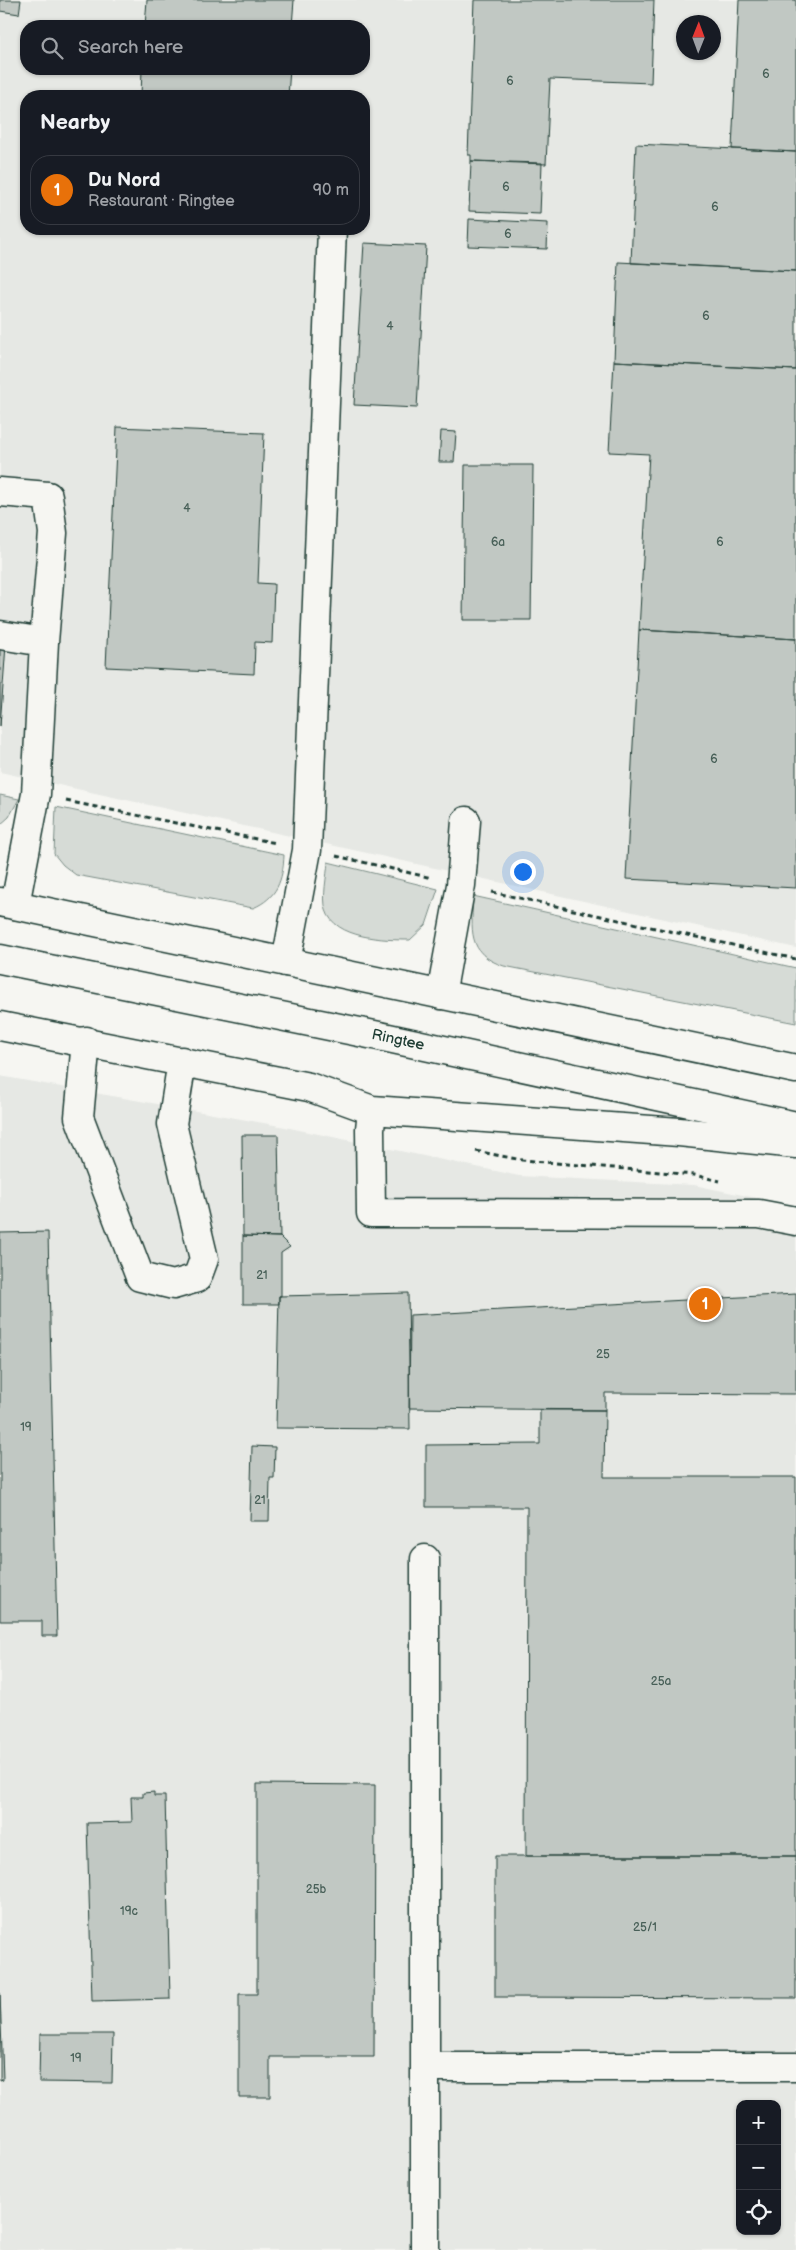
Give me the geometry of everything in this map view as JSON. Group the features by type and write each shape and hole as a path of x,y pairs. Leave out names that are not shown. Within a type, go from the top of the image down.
{"main road":[{"path":"286,962 307,850 332,235"},
{"path":"0,492 48,496 52,533 36,794 8,903 796,1069"},
{"path":"0,634 44,642"},
{"path":"441,995 460,885 466,821"},
{"name":"Ringtee","path":"0,959 388,1038 796,1126"},
{"path":"0,1026 309,1087 372,1110 679,1132 796,1144"},
{"path":"86,1042 78,1117 140,1277 173,1285 197,1278 204,1259 172,1124 182,1061"},
{"path":"372,1110 370,1128 371,1213 759,1214 796,1221"},
{"path":"425,1559 425,2250"},
{"path":"425,2068 796,2067"}],"path":[{"path":"36,794 307,850 796,960"}],"shaded area":[{"path":"0,0 796,0 796,948 0,772"},
{"path":"0,795 19,799 9,817 0,825"},
{"path":"56,807 284,855 280,880 268,899 253,908 76,875 63,865 54,854"},
{"path":"328,862 438,889 426,925 410,940 362,936 339,927 331,920 325,905"},
{"path":"473,896 796,968 796,1023 504,966 483,955 477,947 472,929"},
{"path":"0,1076 280,1126 519,1176 694,1185 796,1206 796,2250 0,2250"}],"building":[{"path":"0,0 21,0 19,14 0,11"},
{"path":"147,0 294,0 292,20 145,20"},
{"path":"474,0 654,0 651,83 550,79 546,164 471,161 471,155 468,155"},
{"path":"739,0 796,0 796,152 732,149"},
{"path":"142,75 290,75 288,90 141,90"},
{"path":"636,144 796,152 796,271 631,263"},
{"path":"471,161 542,163 540,214 469,211"},
{"path":"469,219 548,223 547,249 468,246"},
{"path":"364,243 426,246 417,408 354,405"},
{"path":"618,262 796,271 796,370 614,361"},
{"path":"614,361 796,370 796,639 639,630 649,454 609,452"},
{"path":"117,427 264,433 258,583 274,584 272,643 255,642 254,674 106,667"},
{"path":"441,431 456,432 454,462 439,462"},
{"path":"465,465 533,465 531,620 463,620"},
{"path":"639,630 796,639 796,888 626,879"},
{"path":"0,645 6,645 0,726"},
{"path":"242,1135 278,1135 280,1237 243,1236"},
{"path":"48,1232 57,1636 42,1636 42,1621 0,1621 0,1233"},
{"path":"243,1236 280,1237 290,1247 281,1253 281,1296 279,1296 279,1304 243,1304"},
{"path":"408,1293 410,1429 276,1428 279,1296"},
{"path":"796,1294 796,1394 605,1393 605,1410 409,1408 410,1315"},
{"path":"540,1410 605,1410 604,1477 796,1477 796,1856 526,1856 527,1507 426,1507 426,1445 540,1444"},
{"path":"252,1446 275,1447 274,1478 270,1478 269,1521 250,1521"},
{"path":"257,1784 375,1785 374,2057 270,2057 270,2097 239,2097 239,1994 257,1994"},
{"path":"154,1792 154,1796 165,1796 170,1999 92,2001 87,1823 132,1822 131,1797 143,1797 143,1793"},
{"path":"495,1856 796,1856 796,1998 495,1997"},
{"path":"0,1993 3,2080 0,2081"},
{"path":"40,2034 113,2034 112,2083 39,2082"}],"place":[{"name":"Du Nord","path":"705,1304"}]}
